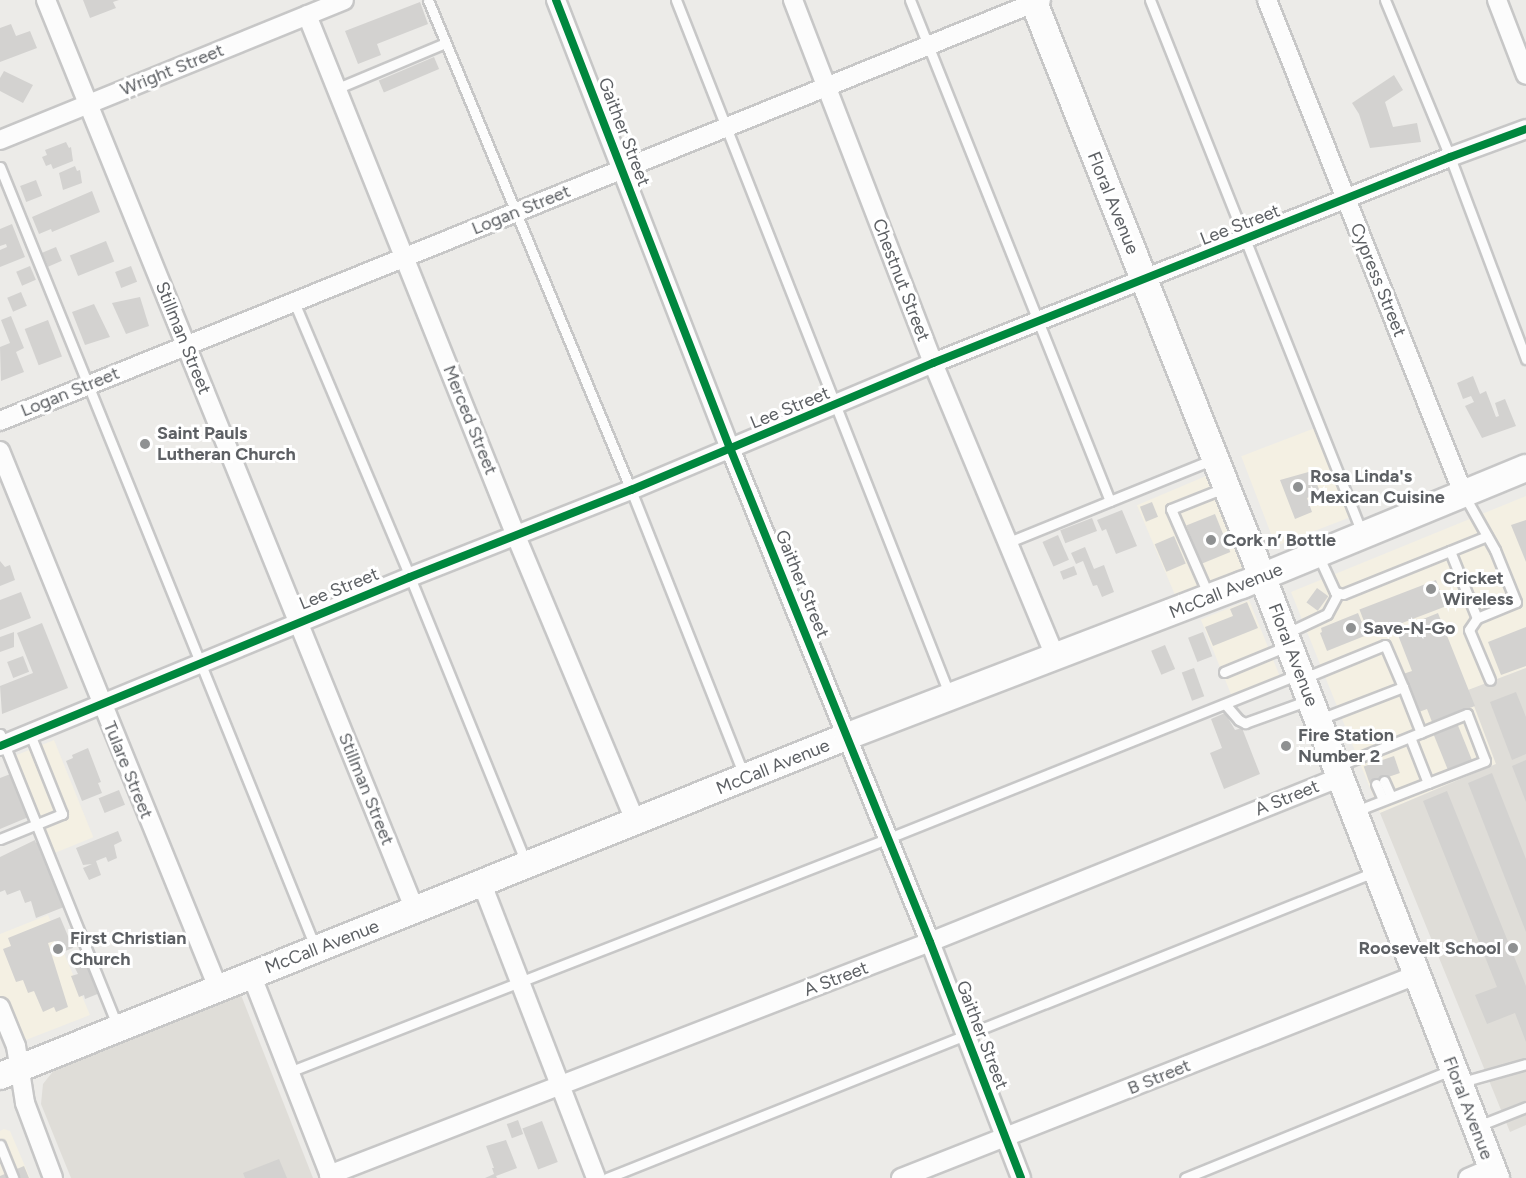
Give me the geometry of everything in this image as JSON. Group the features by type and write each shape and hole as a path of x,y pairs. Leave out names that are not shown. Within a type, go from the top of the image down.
{"main road":[{"name":"Floral Avenue","path":"1036,1 1494,1173"},
{"name":"McCall Avenue","path":"7,1076 251,974 527,867 848,736 1210,598 1526,468"}],"street":[{"name":"Stillman Street","path":"46,0 415,910"},
{"name":"Gaither Street","path":"556,0 730,448 889,838 1021,1178"},
{"name":"Chestnut Street","path":"793,0 933,363 1056,658"},
{"name":"Cypress Street","path":"1267,0 1463,493"},
{"path":"1497,0 1526,75"},
{"name":"Wright Street","path":"0,140 340,1"},
{"name":"Logan Street","path":"0,421 727,126 930,47 1036,1"},
{"name":"Merced Street","path":"308,15 516,536 636,823"},
{"name":"Lee Street","path":"1,741 30,734 298,622 631,490 933,363 1450,157 1526,129"},
{"name":"Tulare Street","path":"0,451 101,705 218,988"},
{"name":"A Street","path":"330,1176 930,942 1338,772"},
{"path":"482,884 596,1178"},
{"path":"251,974 330,1176"},
{"name":"B Street","path":"901,1178 1416,975"},
{"path":"0,1007 16,1046 7,1076 26,1103 53,1178"},
{"path":"1468,1178 1494,1173"}],"lane":[{"path":"428,0 631,490 746,779"},
{"path":"676,0 951,698"},
{"path":"910,0 1110,501"},
{"path":"1150,0 1364,536"},
{"path":"1385,0 1450,157 1526,359"},
{"path":"338,88 445,43"},
{"path":"0,167 316,950"},
{"path":"294,302 410,577 527,867"},
{"path":"1009,542 1215,459"},
{"path":"1210,598 1171,509 1226,487"},
{"path":"1463,493 1487,537 1516,602 1477,618 1470,630 1490,680"},
{"path":"1317,555 1335,592 1342,594 1487,537"},
{"path":"1450,551 1477,618"},
{"path":"1224,672 1287,640 1327,614 1338,593"},
{"path":"1225,704 1239,720 1245,723 1308,693 1385,645 1421,733"},
{"path":"289,1072 1225,704 1308,693 1403,687"},
{"path":"1338,772 1371,758 1410,737 1467,714 1485,760 1353,812"},
{"path":"0,839 62,814 30,734"},
{"path":"1410,737 1428,783"},
{"path":"1,741 119,1029"},
{"path":"1380,782 1387,799"},
{"path":"607,1178 1377,871"},
{"path":"1185,1178 1455,1076 1526,1064"},
{"path":"1476,1126 1526,1107"},
{"path":"0,1145 13,1178"}],"shaded area":[{"path":"1315,428 1349,518 1276,546 1241,456"},
{"path":"1206,476 1245,567 1176,596 1137,505"},
{"path":"1526,496 1526,668 1469,690 1496,764 1380,813 1291,592"},
{"path":"1249,600 1283,683 1235,703 1201,619"},
{"path":"1526,668 1526,1125 1510,1132 1380,813 1496,764 1468,690"},
{"path":"54,740 93,837 53,853 14,756"},
{"path":"48,915 90,1015 13,1045 0,1015 0,934"},
{"path":"241,995 313,1178 71,1178 41,1104 43,1084 54,1070"},
{"path":"4,1129 10,1131 30,1178 0,1178 0,1131"}],"building":[{"path":"83,0 119,0 113,2 116,8 90,18"},
{"path":"420,2 428,24 377,44 381,55 358,64 345,31"},
{"path":"11,24 16,36 30,31 37,48 0,62 0,28"},
{"path":"434,57 439,69 384,92 379,80"},
{"path":"4,71 33,85 23,103 0,91 0,78"},
{"path":"1394,75 1403,90 1385,102 1393,127 1417,123 1421,142 1370,148 1359,114 1352,103"},
{"path":"66,142 69,148 71,147 73,161 53,169 51,164 46,166 42,157 47,155 45,150"},
{"path":"75,166 77,171 80,170 82,183 63,190 59,173"},
{"path":"36,180 42,196 26,202 20,186"},
{"path":"92,191 100,212 52,232 51,229 39,234 32,217"},
{"path":"12,224 25,257 0,267 0,250 7,247 6,244 0,246 0,229"},
{"path":"106,241 114,261 78,276 70,256"},
{"path":"56,247 62,261 48,267 42,253"},
{"path":"30,266 36,280 22,286 16,272"},
{"path":"131,266 137,282 121,288 115,272"},
{"path":"21,292 27,306 13,312 7,298"},
{"path":"140,297 149,326 126,334 112,303"},
{"path":"94,304 110,337 85,345 72,312"},
{"path":"11,316 24,348 16,352 24,372 1,381 0,347 10,343 1,320"},
{"path":"48,320 62,356 39,365 25,329"},
{"path":"1473,376 1480,394 1486,391 1496,417 1499,416 1495,403 1505,399 1516,426 1482,438 1465,406 1474,402 1471,396 1463,399 1457,383"},
{"path":"1312,471 1320,492 1307,498 1312,512 1295,519 1280,480"},
{"path":"1152,502 1158,517 1146,522 1140,507"},
{"path":"1122,510 1137,546 1116,554 1106,529 1102,531 1097,520"},
{"path":"1215,514 1230,552 1202,564 1186,526"},
{"path":"1092,518 1097,531 1065,543 1060,530"},
{"path":"1526,520 1526,562 1511,525"},
{"path":"1058,535 1069,560 1053,567 1042,542"},
{"path":"1174,536 1186,564 1166,572 1155,544"},
{"path":"1085,547 1094,569 1104,565 1114,592 1102,597 1097,585 1093,586 1083,561 1076,564 1071,553"},
{"path":"0,561 5,567 10,565 15,580 0,586"},
{"path":"1074,566 1077,574 1063,580 1060,571"},
{"path":"1436,580 1446,606 1369,636 1359,609"},
{"path":"1317,588 1328,596 1318,611 1306,603"},
{"path":"21,592 31,618 0,630 0,600"},
{"path":"1247,602 1258,628 1213,646 1205,627 1233,616 1230,609"},
{"path":"1358,613 1367,635 1327,651 1320,633 1321,628"},
{"path":"1438,613 1475,706 1432,722 1427,709 1419,712 1403,674 1412,671 1396,630"},
{"path":"42,623 68,688 2,714 0,686 33,673 17,633"},
{"path":"1526,627 1526,666 1501,675 1488,642"},
{"path":"14,632 14,647 0,652 0,637"},
{"path":"1203,632 1212,656 1197,662 1188,638"},
{"path":"1165,645 1175,669 1161,675 1151,651"},
{"path":"23,656 29,672 13,678 7,662"},
{"path":"1194,668 1204,696 1192,701 1182,672"},
{"path":"1516,692 1526,717 1526,754 1512,760 1490,702"},
{"path":"1225,713 1235,730 1242,728 1260,774 1224,789 1210,753 1222,748 1211,719"},
{"path":"1457,723 1472,761 1448,771 1433,733"},
{"path":"88,748 101,782 98,783 102,793 82,801 66,761 73,758 72,755"},
{"path":"1394,756 1400,773 1370,783 1364,766"},
{"path":"1526,760 1526,802 1512,766"},
{"path":"13,773 31,816 0,829 0,778"},
{"path":"1492,773 1526,859 1526,932 1468,783"},
{"path":"119,790 125,805 105,813 99,798"},
{"path":"1447,791 1526,986 1526,1042 1515,1013 1487,1024 1475,995 1497,987 1423,801"},
{"path":"118,831 122,841 114,845 117,858 108,862 106,857 96,861 101,875 89,880 83,868 92,864 83,865 76,848"},
{"path":"35,840 36,843 41,841 47,855 44,856 64,907 36,918 31,901 25,903 20,890 7,895 5,890 0,892 0,857"},
{"path":"60,917 73,948 60,953 55,941 48,943 68,1007 56,1012 54,1007 43,1012 34,991 28,993 23,980 16,982 3,949 11,946 8,938"},
{"path":"88,963 100,993 85,999 84,995 79,997 71,976 78,974 75,968"},
{"path":"518,1120 523,1134 512,1138 507,1124"},
{"path":"542,1121 558,1162 538,1170 522,1129"},
{"path":"506,1140 517,1168 496,1176 497,1178 485,1178 494,1174 486,1146"},
{"path":"279,1159 287,1178 245,1178 243,1173"},
{"path":"24,1166 29,1178 0,1178 0,1176"}],"cycle path":[{"path":"556,0 730,448 930,942 1021,1178"},
{"path":"0,746 410,577 631,490 933,363 1450,157 1526,129"}],"place":[{"name":"Saint Pauls Lutheran Church","path":"145,444"},
{"name":"Rosa Linda's Mexican Cuisine","path":"1298,487"},
{"name":"Cork n’ Bottle","path":"1211,540"},
{"name":"Cricket Wireless","path":"1431,589"},
{"name":"Save-N-Go","path":"1351,628"},
{"name":"Fire Station Number 2","path":"1286,746"},
{"name":"Roosevelt School","path":"1513,948"},
{"name":"First Christian Church","path":"58,949"}]}
